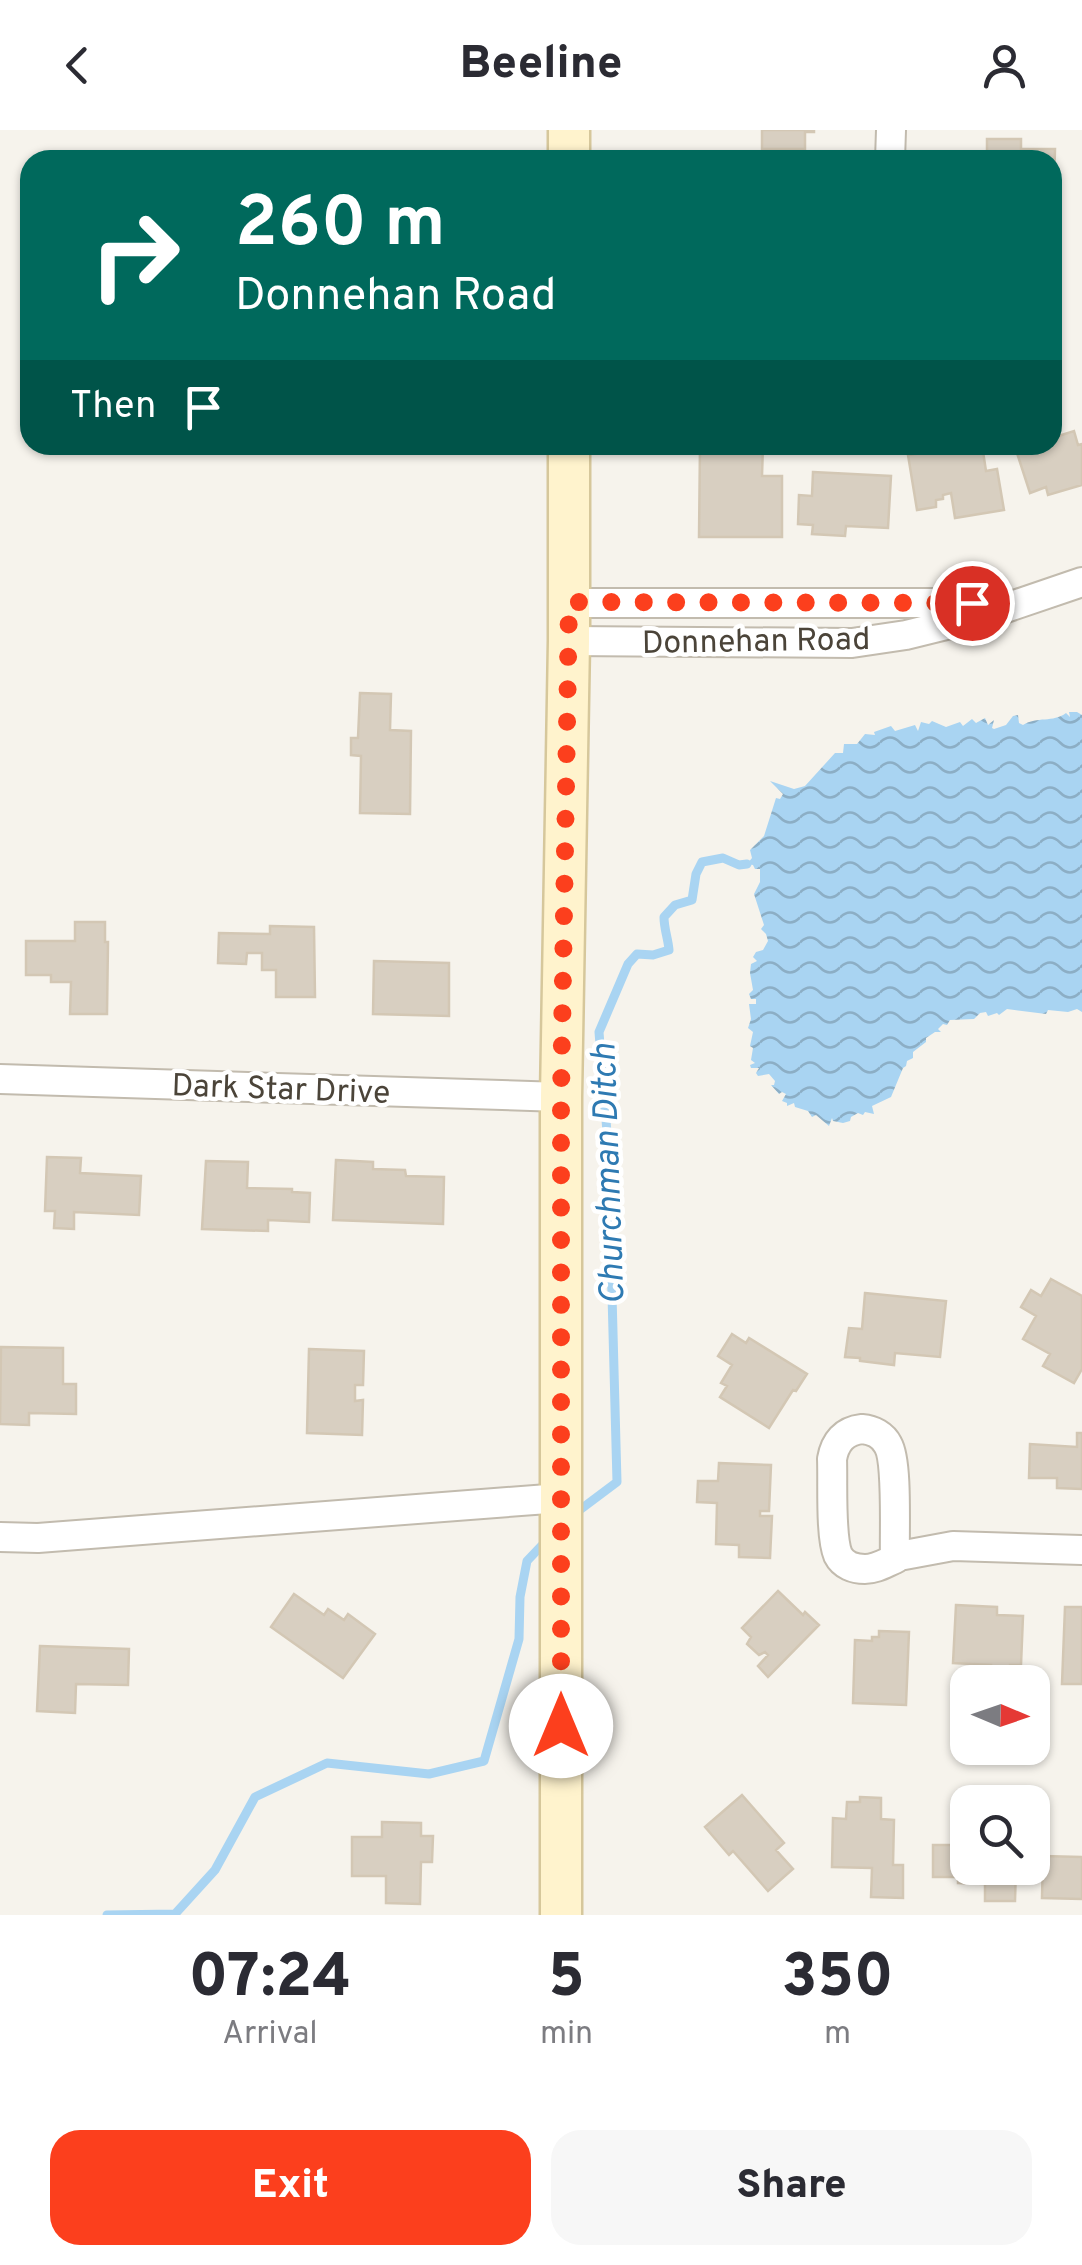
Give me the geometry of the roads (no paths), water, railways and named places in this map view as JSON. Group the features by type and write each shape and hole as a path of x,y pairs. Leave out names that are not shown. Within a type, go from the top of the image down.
{"main road":[{"path":"561,1915 561,1098 569,455"}],"street":[{"name":"Donnehan Road","path":"569,622 852,643 979,617 1070,586"},
{"name":"Donnehan Road","path":"569,622 972,603 1070,586"},
{"name":"Dark Star Drive","path":"0,1080 561,1098"},
{"path":"895,1559 891,1452 887,1441 876,1433 862,1428 850,1431 834,1447 832,1459 835,1544 838,1555 849,1566 862,1570 877,1567 895,1559 899,1556 954,1546 1082,1550"},
{"path":"0,1537 38,1538 562,1498"}],"water":[{"path":"1069,712 1082,715 1082,1012 1048,1010 1046,1014 1007,1009 999,1015 988,1016 986,1012 974,1019 950,1020 938,1029 941,1032 926,1038 913,1052 891,1097 872,1106 874,1114 858,1113 843,1123 832,1118 829,1126 794,1103 787,1106 782,1101 786,1094 779,1094 771,1085 775,1081 769,1074 758,1076 759,1068 751,1068 755,1063 750,1046 753,1032 748,1028 749,1004 756,1004 749,994 753,990 751,964 757,961 753,957 756,952 763,950 768,941 761,929 764,925 754,894 760,882 760,869 747,864 752,858 750,850 764,836 776,798 783,794 770,781 794,789 805,786 835,753 843,753 844,744 857,744 865,734 875,735 874,732 891,726 895,731 915,725 918,731 921,722 932,721 946,727 960,722 963,726 972,719 976,723 985,718 988,725 994,720 994,729 1006,725 1013,716 1018,715 1023,725 1066,713 1070,717"}],"waterway":[{"name":"Churchman Ditch","path":"581,1509 617,1482 608,1145 599,1032 628,964 637,954 669,950 664,917 675,905 692,900 702,862 723,858 747,864"},
{"name":"Churchman Ditch","path":"107,1915 175,1914 215,1870 255,1797 327,1763 429,1774 484,1761 519,1639 520,1597 527,1561 546,1541"}]}
